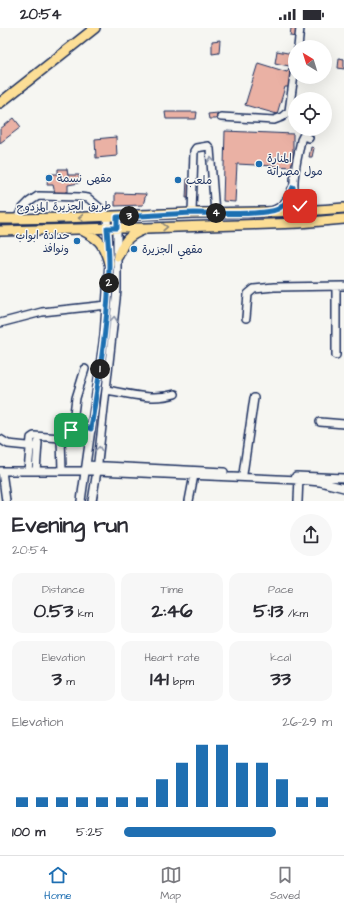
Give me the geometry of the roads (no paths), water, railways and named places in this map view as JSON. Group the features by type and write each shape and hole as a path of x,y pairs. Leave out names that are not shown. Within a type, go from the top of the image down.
{"main road":[{"path":"0,103 95,28"},
{"name":"طريق الجزيرة المزدوج","path":"0,219 310,211 344,208"},
{"name":"طريق الجزيرة المزدوج","path":"0,231 299,223 344,219"},
{"path":"118,256 125,241 130,236 147,228"},
{"path":"78,229 97,239 106,252 109,263"}],"street":[{"path":"299,40 300,28"},
{"path":"221,117 274,120 282,117 289,111 293,84"},
{"path":"263,212 278,209 289,197 293,187 301,140 303,136 308,138"},
{"path":"192,213 194,151 196,148 208,146 210,149 215,213"},
{"path":"293,187 296,202 305,210 310,211"},
{"path":"17,219 22,209 38,196 80,197 88,198 100,208 107,217 112,228 118,256 117,290 92,501"},
{"path":"81,501 104,336 112,228 117,217"},
{"path":"336,286 336,355"},
{"path":"246,318 248,294 254,289 274,287 344,286"},
{"path":"0,322 42,312 107,305"},
{"path":"32,471 29,447 31,438 38,436 61,438 71,430 74,423 76,398 85,369"},
{"path":"106,390 150,398 165,397 175,394"},
{"path":"243,474 254,398"},
{"path":"320,422 344,424"},
{"path":"74,423 91,429"},
{"path":"32,471 38,436"},
{"path":"61,438 62,471"},
{"path":"0,439 8,444 37,447"},
{"path":"97,468 194,476 344,478"},
{"path":"6,501 1,471 62,471 97,468 243,474 299,478 344,488"},
{"path":"189,501 194,476"},
{"path":"298,501 299,478"}],"place":[{"name":"المنارة مول مصراتة","path":"259,164"},
{"name":"مقهى نسمة","path":"49,178"},
{"name":"ملعب","path":"178,180"},
{"name":"حدادة ابواب ونوافذ","path":"77,241"},
{"name":"مقهي الجزيرة","path":"134,249"}]}
